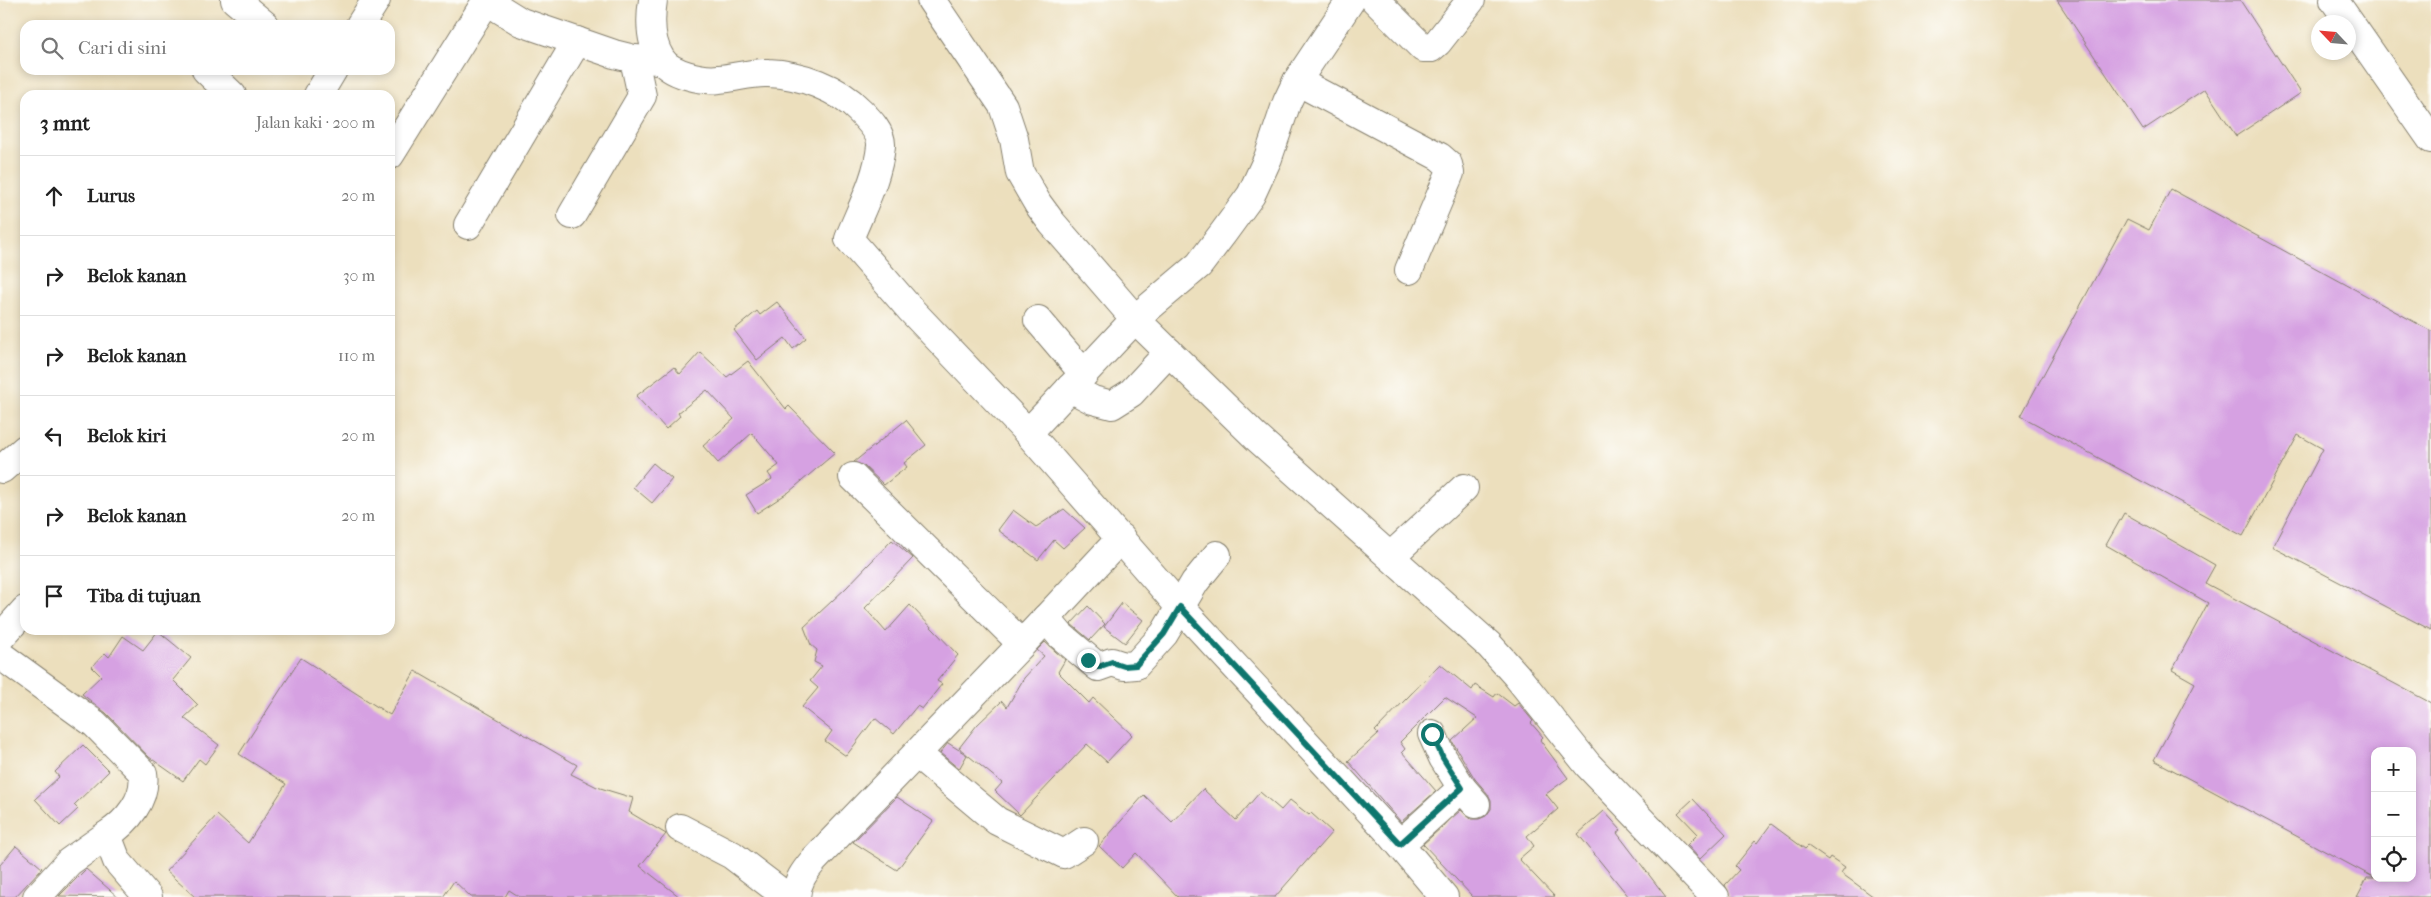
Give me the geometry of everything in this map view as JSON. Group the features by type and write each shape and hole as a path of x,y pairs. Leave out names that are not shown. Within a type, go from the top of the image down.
{"street":[{"path":"235,0 259,20"},
{"path":"363,20 376,0"},
{"path":"395,147 487,0"},
{"path":"492,0 500,9 521,22 634,59 661,60 684,74 699,80 767,72 813,83 849,100 873,124 881,144 874,178 849,239 910,309 1028,433 1180,607 1400,844 1444,897"},
{"path":"652,0 651,32 661,60"},
{"path":"931,0 1003,106 1014,139 1020,173 1038,204 1135,319 1256,437 1489,645 1516,675 1588,764 1715,897"},
{"path":"1028,433 1135,319 1199,265 1251,195 1268,158 1287,102 1297,80 1350,0"},
{"path":"1375,0 1423,48 1431,48 1472,0"},
{"path":"2334,0 2431,140"},
{"path":"468,226 577,41"},
{"path":"572,215 642,96 634,59"},
{"path":"211,75 227,90"},
{"path":"1297,80 1440,157 1448,164 1450,173 1408,270"},
{"path":"1038,320 1077,381 1093,400 1112,405 1131,393 1169,352"},
{"path":"2,470 20,454"},
{"path":"852,477 1022,644"},
{"path":"1391,556 1464,488"},
{"path":"796,897 797,886 802,874 1121,538"},
{"path":"1046,618 1060,635 1098,667 1112,662 1124,666 1136,665 1164,634 1195,582 1217,555"},
{"path":"0,638 20,616"},
{"path":"0,655 95,724 120,747 143,773 145,784 141,799 118,828 69,862 37,897"},
{"path":"1400,844 1470,796 1443,758 1432,734"},
{"path":"917,754 997,821 1030,839 1064,854 1084,841"},
{"path":"680,828 732,855 787,897"},
{"path":"106,835 117,861 148,897"}],"building":[{"path":"2057,0 2240,0 2301,93 2236,136 2205,89 2143,130"},
{"path":"2171,189 2431,331 2431,630 2272,547 2323,449 2298,435 2243,536 2021,416 2127,219 2149,230"},
{"path":"777,302 806,338 793,349 785,338 757,360 734,330 757,311 760,315"},
{"path":"700,352 727,377 748,361 786,409 789,406 835,453 789,492 757,513 746,495 772,479 768,473 779,465 752,433 718,463 703,446 734,419 707,390 678,413 680,416 666,429 636,396 674,367 680,374"},
{"path":"906,420 926,445 904,463 907,467 884,485 864,466 854,462"},
{"path":"653,463 672,479 652,503 633,487"},
{"path":"1064,509 1085,528 1063,548 1054,540 1038,560 998,530 1013,510 1036,527"},
{"path":"2124,513 2215,565 2205,583 2431,703 2431,897 2357,897 2367,878 2371,878 2371,882 2416,882 2416,747 2371,747 2371,876 2154,760 2195,683 2172,670 2208,603 2106,545"},
{"path":"892,540 913,558 865,608 886,632 910,605 958,655 937,681 942,684 922,709 917,706 894,734 875,718 846,756 825,741 832,731 802,707 818,688 810,681 822,666 814,662 817,650 811,645 804,627 846,588"},
{"path":"1122,603 1143,620 1125,643 1104,627"},
{"path":"1088,606 1105,624 1090,640 1071,624"},
{"path":"155,635 163,635 191,658 173,680 198,705 184,718 219,745 205,764 199,759 183,781 149,757 106,713 82,694 101,676 92,667 105,653 109,657 123,636 143,650"},
{"path":"1045,642 1065,660 1058,672 1089,703 1093,698 1132,735 1107,762 1087,744 1020,815 995,791 1002,783 959,748 977,725 1002,701 1007,707 1024,678 1044,656 1037,650"},
{"path":"301,658 390,715 415,671 577,765 571,774 597,787 633,798 629,812 666,834 640,866 680,897 520,897 509,890 505,897 471,897 454,881 443,897 195,897 166,871 217,815 248,843 286,784 239,754"},
{"path":"1440,664 1472,690 1475,685 1494,697 1497,693 1514,706 1518,703 1533,721 1531,723 1543,737 1540,740 1568,778 1546,794 1558,809 1527,836 1534,846 1519,859 1555,897 1473,897 1423,844 1461,810 1471,819 1479,819 1486,816 1491,809 1491,800 1488,794 1475,779 1452,741 1477,718 1445,697 1400,742 1405,749 1402,752 1436,791 1401,822 1348,761 1378,734 1375,731"},
{"path":"948,743 967,755 959,769 940,753"},
{"path":"83,745 109,771 74,805 78,809 60,826 35,799 59,777 55,772"},
{"path":"1203,789 1236,820 1260,792 1281,810 1290,800 1309,815 1311,813 1332,832 1275,897 1178,897 1136,853 1122,868 1099,846 1144,795 1172,822"},
{"path":"897,797 933,821 897,870 853,842"},
{"path":"1693,799 1726,834 1700,859 1687,845 1698,834 1678,813"},
{"path":"1604,811 1621,830 1617,833 1666,897 1629,897 1578,834"},
{"path":"1771,824 1805,849 1808,846 1828,860 1830,857 1845,867 1841,873 1874,897 1730,897 1725,885 1739,870 1735,866 1755,841 1757,843"},
{"path":"16,846 42,868 15,897 0,897 0,865"},
{"path":"86,869 118,897 59,896"}],"route":[{"path":"1088,660 1098,667 1112,662 1124,666 1136,665 1164,634 1180,607 1400,844 1462,788 1452,775 1432,734"}]}
